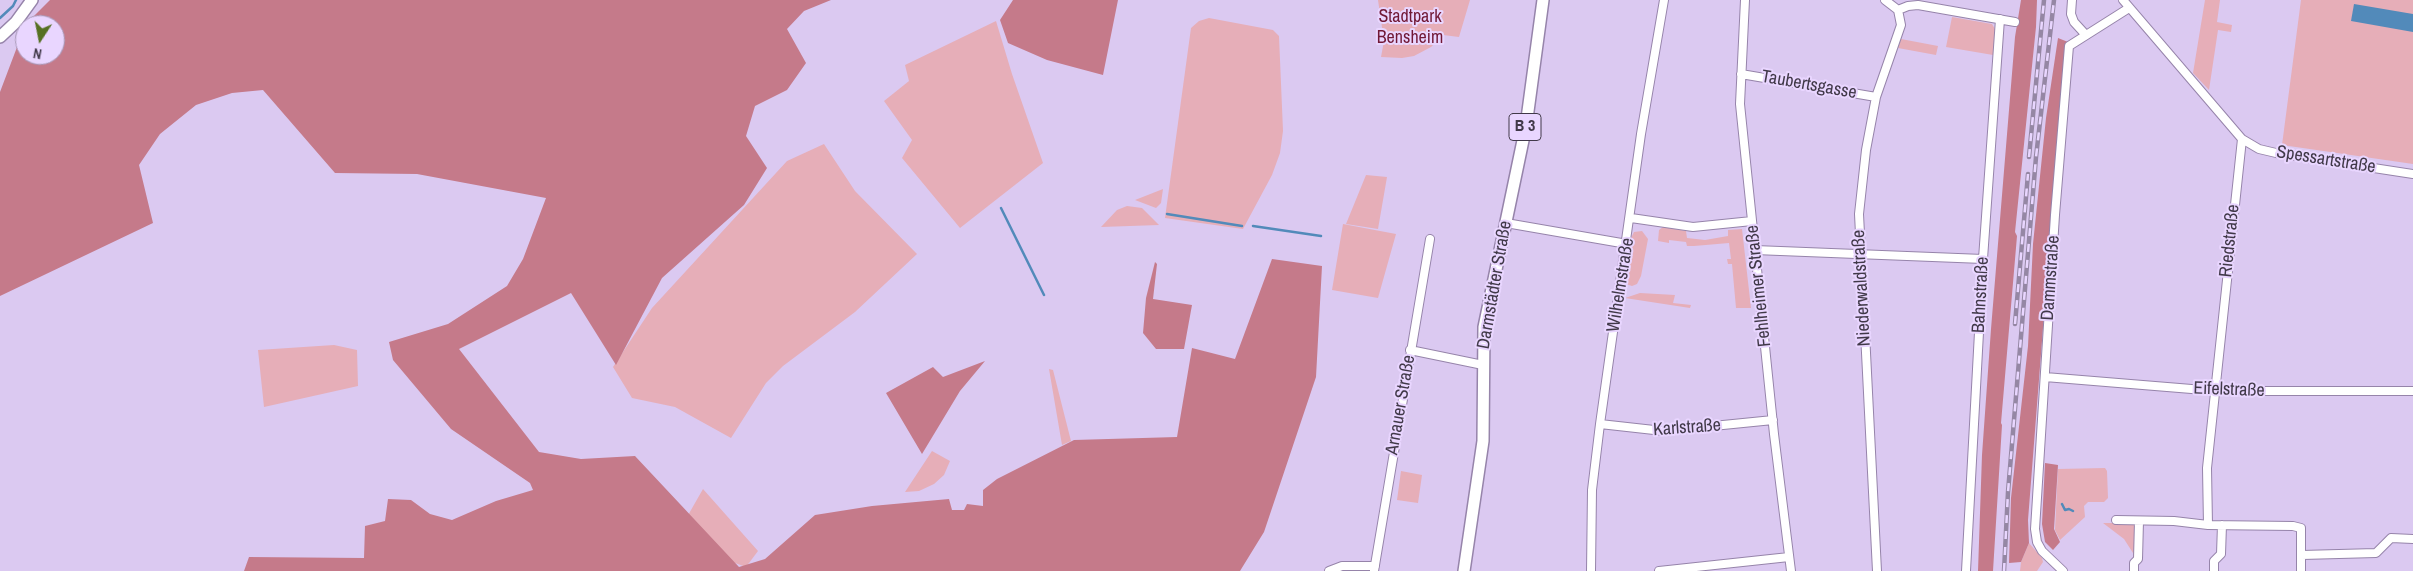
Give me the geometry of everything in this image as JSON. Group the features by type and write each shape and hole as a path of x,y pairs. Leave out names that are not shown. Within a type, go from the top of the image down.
{"main road":[{"path":"0,38 16,22 32,0"},
{"name":"Darmstädter Straße","path":"1464,571 1483,442 1484,327 1526,126 1543,0"}],"street":[{"name":"Wilhelmstraße","path":"1591,571 1592,490 1600,424 1631,218 1641,134 1664,0"},
{"name":"Fehlheimer Straße","path":"1745,0 1740,104 1773,420 1791,571"},
{"path":"1885,0 1898,10 1918,5 2015,22"},
{"path":"2072,0 2074,22 2085,34"},
{"path":"2123,0 2242,139"},
{"name":"Dammstraße","path":"2063,571 2042,551 2037,542 2035,529 2069,46 2085,34 2129,8"},
{"name":"Niederwaldstraße","path":"1876,571 1859,214 1862,179 1876,97 1901,26 1898,10"},
{"name":"Bahnstraße","path":"1966,571 1983,259 2000,19"},
{"name":"Taubertsgasse","path":"1741,74 1876,97"},
{"name":"Spessartstraße","path":"2242,139 2259,149 2276,153 2413,174"},
{"name":"Riedstraße","path":"2208,525 2208,468 2229,247 2242,139"},
{"path":"1631,218 1693,227 1752,221"},
{"path":"1506,223 1627,244"},
{"name":"Arnauer Straße","path":"1374,569 1430,239"},
{"path":"1755,250 1983,259"},
{"path":"1410,350 1483,365"},
{"name":"Eifelstraße","path":"2045,377 2216,391 2413,391"},
{"name":"Karlstraße","path":"1600,424 1662,432 1773,420"},
{"path":"2116,520 2174,521 2208,525 2293,526 2301,528 2301,571"},
{"path":"2134,571 2134,563 2138,559 2139,521"},
{"path":"2214,571 2214,561 2221,554 2222,525"},
{"path":"2302,555 2376,553 2391,538 2413,538"},
{"path":"1658,571 1789,557"},
{"path":"1329,571 1335,567 1351,565 1374,569"}],"green space":[{"name":"Stadtpark Bensheim","path":"1378,0 1470,0 1459,37 1443,35 1431,47 1414,56 1402,58 1381,57 1384,41"},
{"path":"2205,0 2220,0 2217,22 2232,25 2231,32 2218,30 2209,90 2193,73"},
{"path":"2301,0 2413,0 2413,164 2282,145"},
{"path":"1952,17 1992,24 1995,29 1993,55 1946,47"},
{"path":"1209,18 1273,30 1279,36 1283,131 1280,153 1272,175 1243,229 1165,218 1191,28 1199,21"},
{"path":"996,21 1043,163 960,228 902,158 912,140 884,101 909,81 905,65"},
{"path":"1901,39 1938,46 1936,55 1898,48"},
{"path":"824,144 855,191 917,254 855,312 783,366 766,383 731,438 675,407 632,398 613,367 652,308 787,161"},
{"path":"1366,175 1387,177 1378,229 1346,224"},
{"path":"1163,189 1161,203 1156,208 1135,200"},
{"path":"1127,206 1142,208 1159,225 1101,227 1117,210"},
{"path":"1343,224 1396,234 1378,298 1332,290"},
{"path":"1663,227 1686,231 1687,238 1705,240 1728,236 1728,230 1742,229 1751,308 1736,308 1732,264 1728,264 1727,259 1731,259 1729,243 1687,246 1686,242 1669,240 1669,243 1658,241 1659,230"},
{"path":"1642,231 1648,239 1641,276 1637,284 1632,286 1626,284 1631,238 1634,232"},
{"path":"1640,293 1675,295 1673,303 1691,305 1690,308 1625,298"},
{"path":"334,345 357,350 358,386 264,407 258,350"},
{"path":"1049,369 1053,370 1071,441 1062,445"},
{"path":"932,451 950,461 944,475 934,484 919,491 905,492"},
{"path":"2105,468 2107,471 2108,498 2104,502 2088,502 2084,506 2085,517 2060,540 2055,530 2058,469"},
{"path":"1401,471 1422,475 1418,503 1397,500"},
{"path":"703,489 758,551 746,567 724,559 683,524"},
{"path":"2103,523 2132,523 2136,527 2136,557 2133,560 2133,553 2124,539"},
{"path":"2029,543 2042,558 2043,562 2037,571 2020,571 2021,562"}],"shaded area":[{"path":"50,0 831,0 804,11 787,29 806,63 787,90 755,106 746,136 767,168 744,205 662,278 616,365 571,293 459,349 539,452 581,459 635,456 739,567 765,559 815,515 872,506 949,499 952,510 964,510 967,504 983,506 983,490 997,479 1074,440 1177,437 1192,348 1235,359 1272,259 1322,266 1316,377 1264,532 1240,571 244,571 249,557 364,558 365,526 385,521 388,499 411,500 430,514 452,520 496,501 533,490 530,483 451,429 393,360 389,342 448,324 507,286 523,259 546,198 417,174 335,173 263,90 232,93 196,105 160,134 139,165 153,223 0,296 0,92 15,52 15,65 65,65 65,15 35,15"},
{"path":"1013,0 1118,0 1103,75 1047,60 1008,43 1000,20"},
{"path":"2021,0 2037,0 2036,27 2015,232 2017,236 2001,423 1993,571 1978,571 1982,455 1991,329 2015,37"},
{"path":"2058,38 2068,42 2057,149 2028,520 2029,543 2021,562 2009,563 2011,498 2028,346 2033,244 2046,118"},
{"path":"1155,262 1157,264 1153,299 1192,305 1184,349 1156,349 1143,333 1146,298"},
{"path":"985,361 960,391 922,454 886,393 933,367 943,377"},
{"path":"2045,463 2058,465 2054,529 2060,542 2053,550 2045,542 2042,524"}],"water":[{"path":"2354,4 2413,14 2413,32 2351,21"}],"waterway":[{"path":"0,18 13,6 16,0"},
{"path":"1001,208 1044,295"},
{"path":"1167,214 1242,226"},
{"path":"1253,226 1321,236"},
{"path":"2062,504 2065,510 2073,511"}],"railway":[{"path":"2029,157 2044,0"},
{"path":"2004,571 2008,492 2036,157 2054,0"},
{"path":"2015,324 2028,174"}]}
